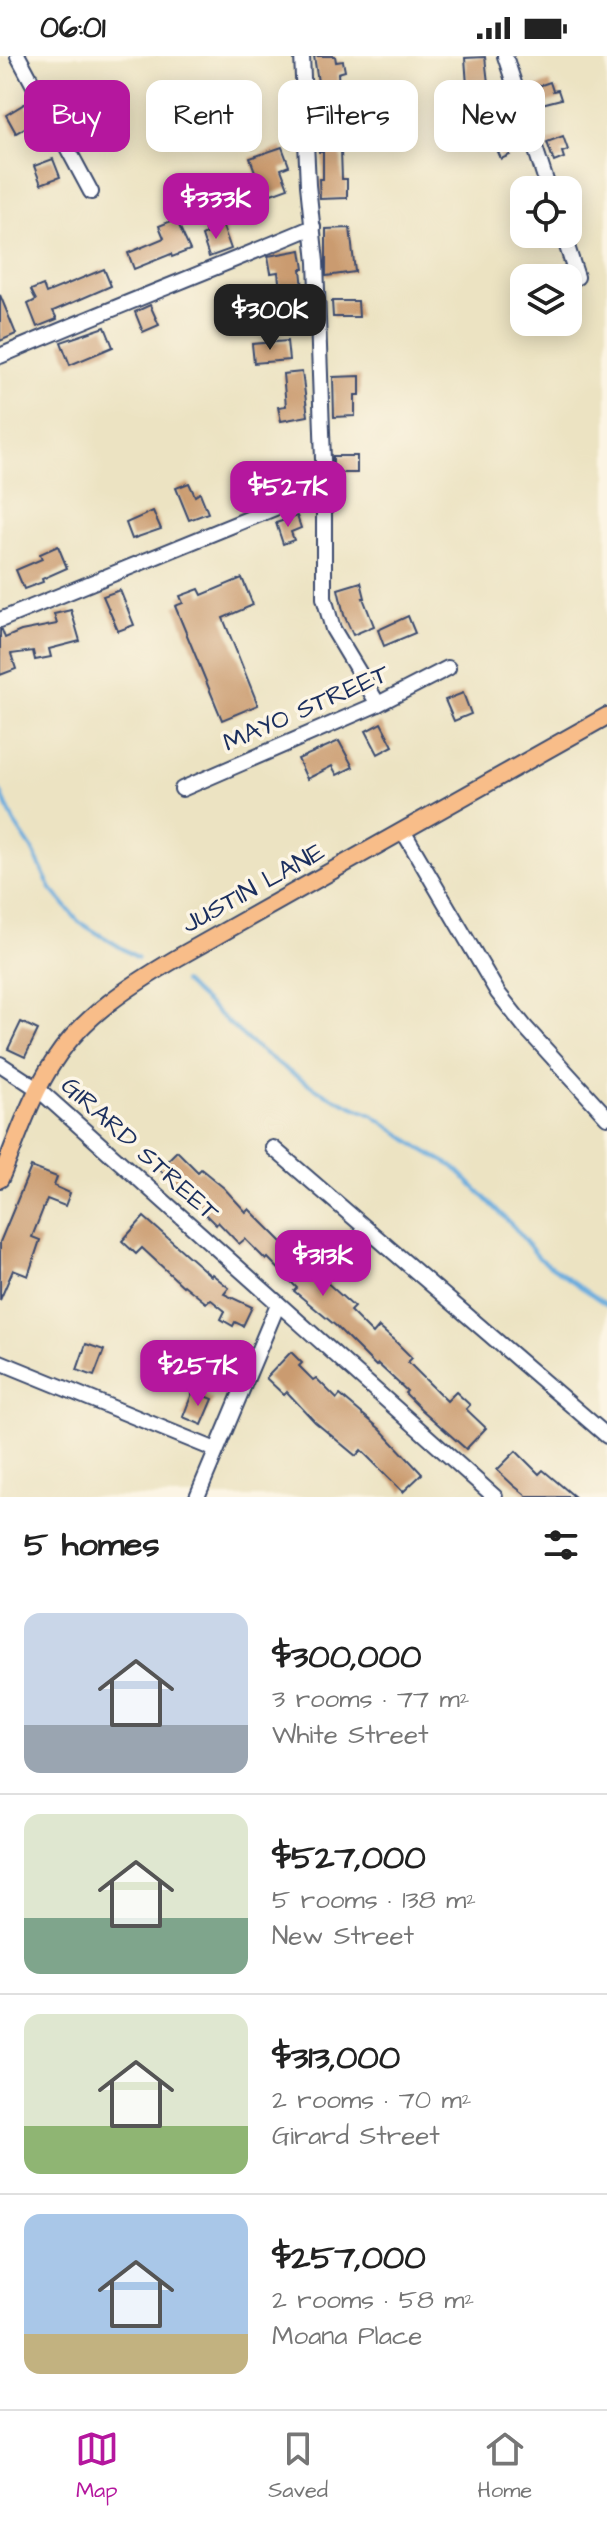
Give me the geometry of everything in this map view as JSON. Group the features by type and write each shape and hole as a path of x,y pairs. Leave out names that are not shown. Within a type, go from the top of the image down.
{"main road":[{"name":"JUSTIN LANE","path":"0,1179 38,1089 54,1060 86,1022 125,991 149,974 607,716"}],"street":[{"path":"18,56 91,192"},
{"path":"302,56 324,488 324,598 333,629 378,704"},
{"path":"506,56 545,176"},
{"path":"0,356 313,227"},
{"path":"0,620 324,488"},
{"name":"MAYO STREET","path":"182,789 378,704 448,668"},
{"path":"403,831 498,993 607,1117"},
{"name":"GIRARD STREET","path":"0,1064 38,1089 492,1496"},
{"path":"273,1148 607,1436"},
{"path":"197,1497 278,1304"},
{"path":"0,1362 216,1450"}],"building":[{"path":"314,56 335,56 336,62 343,61 345,71 338,73 338,80 318,80"},
{"path":"485,57 488,80 467,80 465,58"},
{"path":"550,82 561,99 545,103 545,84"},
{"path":"24,104 24,128 16,133 6,115"},
{"path":"563,136 568,150 562,152 564,158 554,162 547,142"},
{"path":"278,148 278,152 284,152 289,166 281,169 288,188 252,201 248,189 260,185 250,158"},
{"path":"323,152 341,152 342,179 347,179 347,198 320,199 319,179 323,179"},
{"path":"498,152 509,152 510,155 501,159"},
{"path":"53,159 60,177 41,184 34,166"},
{"path":"176,219 190,250 134,269 128,253 164,238 159,226"},
{"path":"222,224 231,249 209,257 202,236 206,234 205,230"},
{"path":"350,228 355,272 326,276 326,229"},
{"path":"301,250 304,299 281,301 278,272 271,273 268,256"},
{"path":"104,269 111,286 53,311 57,319 37,327 28,304 36,300 31,290 43,285 46,293"},
{"path":"0,295 16,334 0,341"},
{"path":"332,301 358,301 359,317 333,317"},
{"path":"150,305 159,325 143,332 135,312"},
{"path":"105,327 113,347 70,365 61,342"},
{"path":"287,341 289,360 254,363 252,344"},
{"path":"302,372 308,416 281,421 278,407 286,406 283,374"},
{"path":"360,376 360,395 355,395 355,416 334,417 333,377"},
{"path":"333,456 357,456 357,473 333,473"},
{"path":"189,483 195,496 200,493 208,513 189,520 176,488"},
{"path":"153,511 161,529 132,539 126,523"},
{"path":"297,516 301,528 291,532 294,540 283,544 276,523"},
{"path":"58,546 67,568 24,589 16,570 42,559 40,554"},
{"path":"242,578 253,605 223,618 258,705 222,720 175,606 183,603 180,596 199,589 202,595"},
{"path":"361,582 363,598 374,626 353,635 338,589"},
{"path":"120,590 134,625 118,631 103,596"},
{"path":"71,610 80,641 49,649 51,657 35,660 33,651 11,654 16,669 0,675 0,630 5,638 21,631 57,624 54,614"},
{"path":"408,616 415,633 384,646 378,630"},
{"path":"463,693 471,714 454,721 445,700"},
{"path":"381,723 393,746 378,754 366,731"},
{"path":"339,741 353,767 337,775 332,766 307,779 298,759"},
{"path":"21,1022 38,1030 25,1057 8,1049"},
{"path":"177,1151 198,1172 201,1169 224,1188 246,1212 249,1209 312,1272 354,1307 350,1311 373,1334 379,1327 397,1343 412,1358 408,1362 447,1401 456,1392 470,1405 466,1409 486,1428 466,1449 421,1409 378,1364 376,1366 336,1326 294,1291 297,1288 268,1258 266,1260 245,1239 239,1244 159,1169"},
{"path":"31,1167 57,1177 54,1186 70,1193 65,1206 47,1199 32,1237 40,1240 28,1276 13,1270 0,1300 0,1242"},
{"path":"144,1217 229,1288 224,1294 252,1307 243,1326 235,1322 233,1326 221,1319 225,1311 210,1299 206,1303 142,1248 136,1254 122,1241"},
{"path":"86,1344 104,1350 94,1376 77,1370"},
{"path":"291,1352 313,1380 316,1378 337,1399 340,1395 380,1429 422,1474 403,1492 361,1450 356,1456 315,1422 287,1392 284,1395 266,1378"},
{"path":"193,1391 213,1399 202,1425 183,1417"},
{"path":"516,1451 539,1474 543,1470 575,1497 528,1497 497,1470"}],"waterway":[{"path":"0,790 51,889 79,922 138,958"},
{"path":"183,982 252,1044 291,1073 325,1094 374,1116 454,1167 514,1227 539,1258 607,1305"}]}
